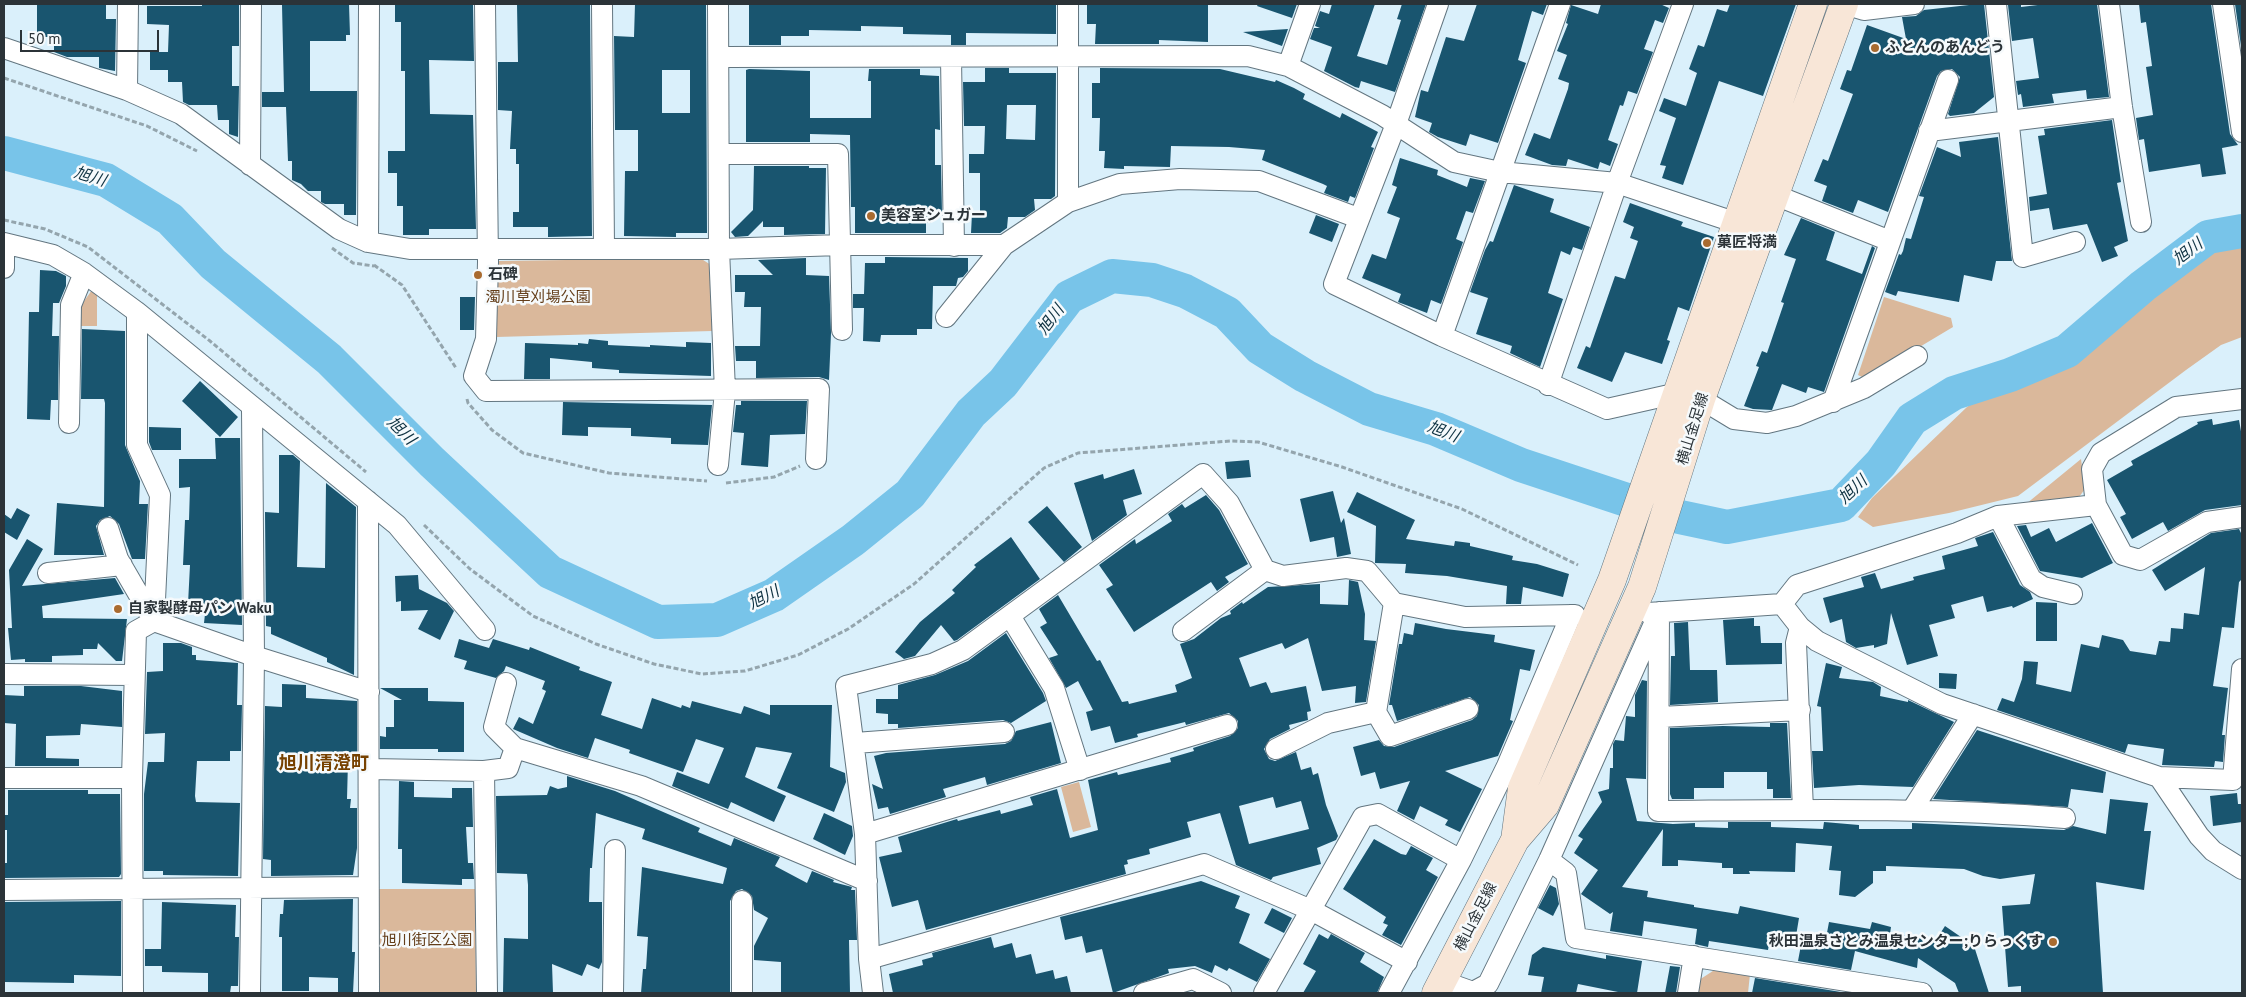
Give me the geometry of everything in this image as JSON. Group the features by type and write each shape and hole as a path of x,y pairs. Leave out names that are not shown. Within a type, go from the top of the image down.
{"street":[{"path":"127,90 128,4"},
{"path":"250,165 251,4"},
{"path":"368,242 369,4"},
{"path":"485,4 488,247 486,339 474,376 486,391 819,389 816,459"},
{"path":"602,4 604,248"},
{"path":"718,4 721,154 719,249 724,391 719,477"},
{"path":"1068,4 1068,202"},
{"path":"1288,66 1310,4"},
{"path":"1438,4 1396,124 1334,284 1442,336 1607,409 1690,396 1734,418 1766,423 1796,416 1833,402 1864,388 1917,356"},
{"path":"1442,336 1560,4"},
{"path":"1548,384 1617,183 1683,4"},
{"name":"横山金足線","path":"1439,987 1515,840 1545,804 1650,604 1692,433 1690,396 1737,223 1813,4"},
{"path":"1844,4 1864,10 1914,4"},
{"name":"横山金足線","path":"1515,840 1522,788 1775,195 1844,4"},
{"path":"1996,4 2023,256 2075,242"},
{"path":"2109,4 2122,107 2141,222"},
{"path":"2223,4 2242,132"},
{"path":"4,48 127,90 181,114 340,229 368,242 410,249 488,247 719,249 840,245 1004,246"},
{"path":"720,57 1068,58 1248,56 1288,66 1396,124 1454,162 1500,172 1617,183 1737,223"},
{"path":"951,58 954,246"},
{"path":"1833,402 1948,80"},
{"path":"1930,131 2122,107"},
{"path":"721,154 838,154 842,330"},
{"path":"946,318 1004,246 1068,202 1120,184 1180,179 1259,181 1358,218"},
{"path":"1775,195 1890,241"},
{"path":"4,268 4,243 53,255 84,274 137,312 252,409 397,525 485,630"},
{"path":"69,423 71,305 84,274"},
{"path":"137,312 137,445 160,495 154,621"},
{"path":"2242,399 2176,407 2101,453 2092,469 2096,504 2123,555 2140,560 2207,522 2242,517"},
{"path":"250,993 254,656 252,409"},
{"path":"873,993 869,959 866,834 846,686 932,664 963,650 1203,474 1229,502 1266,570 1283,576 1346,568 1367,571 1394,603 1465,617 1573,615 1508,766 1461,860 1389,993"},
{"path":"368,501 369,993"},
{"path":"1782,604 1797,585 1957,533 1998,516 2096,504"},
{"path":"1998,516 2031,579 2043,587 2072,594"},
{"path":"108,528 122,566 154,621 254,656 369,692"},
{"path":"48,573 122,566"},
{"path":"1182,631 1266,570"},
{"path":"1394,603 1376,712 1390,736 1468,709"},
{"path":"1650,604 1782,604"},
{"path":"1650,604 1660,717 1658,811 1912,810 2065,818"},
{"path":"1439,987 1473,992 1488,984 1549,860 1650,604"},
{"path":"1782,604 1800,627 1817,641 1942,704 2159,777 2238,781 2242,669"},
{"path":"1010,616 1054,688 1080,770"},
{"path":"133,993 132,778 136,631 154,621"},
{"path":"1800,627 1796,643 1803,810"},
{"path":"4,674 134,675"},
{"path":"506,683 494,727 514,748 641,786 867,881"},
{"path":"1660,717 1800,710"},
{"path":"1276,749 1328,723 1376,712"},
{"path":"1912,810 1972,714"},
{"path":"866,834 1227,725"},
{"path":"855,742 1004,732"},
{"path":"370,769 484,771 508,768 514,748"},
{"path":"484,771 487,993"},
{"path":"2159,777 2199,836 2213,851 2242,869"},
{"path":"4,778 132,778"},
{"path":"1264,993 1362,817 1378,814 1461,860"},
{"path":"613,993 614,850"},
{"path":"1549,860 1566,873 1576,938 1922,993"},
{"path":"869,959 1204,864 1311,910 1406,962"},
{"path":"4,890 368,887"},
{"path":"742,901 742,993"},
{"path":"1688,993 1694,956"},
{"path":"1144,993 1193,979 1221,993"}],"path":[{"path":"4,78 147,126 204,156"},
{"path":"4,220 45,229 88,247 210,341 367,473"},
{"path":"368,242 374,266"},
{"path":"328,246 353,263 374,266 402,285 458,372 474,376"},
{"path":"466,396 468,404 492,430 523,453 609,473 774,477 816,459"},
{"path":"423,524 470,569 533,616 596,644 654,664 702,674 745,671 798,654 848,628 914,584 1044,468 1078,452 1230,441 1258,442 1342,467 1462,509 1578,565"}],"green space":[{"path":"2242,244 2242,337 2221,345 2018,496 1949,513 1873,527 1858,517 1872,498 1967,407 1993,389 2064,367 2207,253"},
{"name":"濁川草刈場公園","path":"700,258 711,265 712,331 496,337 499,261"},
{"path":"92,290 97,294 97,326 80,326 79,308"},
{"path":"1884,297 1951,318 1953,327 1866,379 1858,375"},
{"path":"2081,459 2085,489 2076,501 2026,504"},
{"path":"1079,782 1091,827 1073,832 1061,787"},
{"name":"旭川街区公園","path":"379,889 475,889 476,993 379,993"},
{"path":"1716,969 1750,974 1748,993 1697,993 1699,980"}],"building":[{"path":"37,4 106,4 106,19 116,19 115,71 99,68 99,57 67,57 54,52 54,37 37,37"},
{"path":"202,4 239,4 239,46 232,46 232,86 239,86 238,137 229,134 229,120 218,120 217,105 189,105 183,102 182,82 168,82 168,70 150,70 150,52 168,52 169,25 147,24 147,6 202,6"},
{"path":"349,4 350,35 346,35 346,41 310,41 310,91 357,91 356,215 344,215 344,204 325,204 321,202 321,191 308,191 301,184 292,180 292,161 288,161 286,107 262,107 262,92 284,92 282,5"},
{"path":"395,4 473,4 474,61 429,60 430,114 473,115 476,229 429,229 429,235 403,235 403,206 397,206 397,173 388,173 388,151 405,151 405,71 401,71 401,22 395,22"},
{"path":"517,4 590,4 592,236 548,237 548,227 513,227 513,212 519,212 519,164 516,164 516,149 510,149 512,111 498,110 498,62 518,62"},
{"path":"635,4 706,4 707,233 676,233 676,237 624,236 625,171 638,171 638,130 615,130 614,36 634,37","holes":["662,70 690,70 690,113 662,113"]},
{"path":"749,4 1056,4 1056,34 966,33 966,45 951,45 951,35 903,34 903,27 861,26 861,31 809,30 809,36 781,36 781,45 749,45"},
{"path":"1087,4 1208,4 1208,42 1159,40 1159,44 1095,44 1096,24 1087,24"},
{"path":"1258,4 1297,4 1292,18 1257,6"},
{"path":"1332,4 1375,4 1357,56 1387,65 1401,20 1397,19 1402,4 1426,4 1395,92 1361,81 1359,88 1355,87 1324,71 1332,47 1310,39 1314,28 1320,28 1315,26 1320,11 1329,14"},
{"path":"1477,4 1547,4 1543,15 1532,11 1518,60 1526,63 1498,143 1470,134 1466,146 1429,132 1432,123 1415,117 1421,90 1428,92 1446,37 1464,41"},
{"path":"1601,4 1660,4 1669,8 1663,23 1655,20 1644,49 1653,52 1637,94 1628,91 1623,106 1620,105 1608,140 1618,144 1610,166 1600,162 1598,169 1568,159 1566,166 1552,165 1525,155 1534,133 1550,139 1568,89 1569,83 1558,79 1567,55 1557,51 1568,24 1566,23 1571,5 1598,14"},
{"path":"1730,4 1796,4 1763,96 1719,81 1683,185 1662,178 1666,166 1660,165 1676,118 1659,111 1664,98 1686,106 1697,73 1689,69 1698,45 1704,47 1717,9 1727,12"},
{"path":"1984,4 1994,97 1974,113 1950,116 1948,114 1960,77 1952,69 1941,71 1937,76 1888,212 1858,200 1853,213 1822,201 1827,186 1814,181 1823,159 1828,161 1853,94 1840,89 1847,70 1851,71 1867,25 1906,39 1902,17 1916,16 1924,10"},
{"path":"2021,4 2021,7 2046,4 2097,4 2109,97 2087,99 2086,90 2052,94 2054,103 2023,107 2021,94 2018,95 2016,81 2039,78 2033,38 2012,41 2008,5"},
{"path":"2139,4 2211,4 2230,134 2238,145 2222,148 2226,174 2202,177 2200,164 2149,172 2144,139 2139,140 2136,118 2153,115 2146,67 2152,66 2146,22 2141,23"},
{"path":"2235,4 2242,4 2242,53"},
{"path":"1288,29 1282,46 1243,32"},
{"path":"985,68 1009,68 1009,73 1056,73 1055,196 1051,199 1034,199 1035,210 1025,217 1008,217 1007,228 1000,233 971,233 972,214 980,214 980,173 969,173 969,154 984,154 985,126 964,126 963,82 985,82","holes":["1007,105 1036,105 1035,140 1006,139"]},
{"path":"1100,68 1220,69 1275,82 1276,80 1294,88 1305,94 1303,99 1340,118 1342,113 1378,132 1371,147 1374,148 1355,198 1350,196 1348,202 1324,193 1327,186 1262,160 1265,150 1171,146 1170,167 1124,166 1124,169 1104,168 1105,151 1099,151 1100,118 1092,118 1092,83 1100,83"},
{"path":"869,69 920,69 920,75 939,76 940,130 935,129 935,165 941,165 942,213 931,213 931,223 926,223 926,233 855,233 855,207 851,207 850,135 810,134 810,142 746,142 746,70 810,71 810,118 871,118 871,81 868,81"},
{"path":"2112,120 2121,182 2117,183 2128,241 2114,247 2118,256 2102,262 2087,224 2053,230 2049,208 2030,211 2029,197 2047,194 2038,136 2045,135 2044,129"},
{"path":"1998,137 2012,261 1996,261 1992,281 1964,275 1959,302 1898,291 1896,296 1885,292 1899,254 1901,255 1903,251 1906,238 1911,239 1924,197 1919,196 1937,147 1961,157 1959,142"},
{"path":"1400,158 1438,170 1437,175 1467,187 1470,178 1485,181 1473,213 1466,211 1456,239 1463,242 1441,304 1431,300 1427,313 1398,302 1401,294 1362,278 1372,254 1386,259 1400,218 1387,213 1397,187 1392,185"},
{"path":"754,166 809,166 809,168 826,168 825,234 784,235 784,227 763,227 763,221 748,236 735,237 731,232 753,210"},
{"path":"1514,185 1554,199 1550,212 1590,227 1582,250 1573,247 1570,255 1561,251 1548,293 1563,299 1540,367 1510,353 1512,346 1476,334 1488,298 1470,292 1485,250 1490,241 1493,242"},
{"path":"1630,203 1683,222 1681,226 1714,237 1689,311 1678,307 1667,340 1670,341 1662,364 1625,352 1612,382 1577,368 1586,346 1590,348 1615,276 1625,279 1638,241 1630,238 1634,227 1623,222"},
{"path":"1316,215 1339,224 1332,242 1309,233"},
{"path":"1801,218 1835,232 1826,260 1862,274 1872,246 1875,248 1824,392 1808,387 1806,393 1782,384 1772,410 1753,409 1744,406 1759,367 1756,366 1762,351 1767,353 1784,303 1781,302 1796,259 1784,255"},
{"path":"885,257 968,258 968,271 963,277 958,278 956,286 933,286 932,329 917,329 917,335 881,335 880,342 863,341 864,308 853,308 853,294 864,294 865,263 885,263"},
{"path":"806,258 806,275 829,276 831,333 829,380 819,377 756,378 756,361 736,361 735,346 760,346 761,307 744,307 745,292 735,292 735,275 773,275 758,260"},
{"path":"40,270 56,271 66,276 66,286 59,303 53,303 52,336 59,336 58,400 51,400 50,420 27,419 29,312 39,312"},
{"path":"460,297 475,297 474,330 460,330"},
{"path":"82,329 125,331 125,445 140,481 139,504 148,504 145,559 132,559 119,524 110,516 100,520 96,526 104,555 54,555 57,503 104,507 105,403 104,399 81,399"},
{"path":"589,339 608,341 608,345 650,347 650,345 686,347 686,342 711,343 711,376 619,373 619,370 592,368 592,362 550,358 550,379 524,379 525,343 578,345 578,343 588,344"},
{"path":"200,381 238,417 220,437 182,401"},
{"path":"741,401 807,401 805,434 770,435 768,467 741,465 744,433 733,432 736,405 741,405"},
{"path":"563,402 712,405 708,445 671,444 671,438 631,436 631,428 588,427 588,436 562,435"},
{"path":"2212,419 2213,425 2239,420 2242,437 2242,505 2205,510 2168,531 2163,522 2132,539 2120,517 2126,514 2107,480 2133,465 2131,461 2198,424 2197,422"},
{"path":"149,427 181,428 181,450 152,450 149,442"},
{"path":"215,438 240,438 242,625 204,623 206,605 188,604 190,565 183,565 185,520 189,520 190,487 179,488 179,459 216,459"},
{"path":"279,455 293,455 300,461 297,567 325,568 326,483 356,507 354,675 327,662 327,658 271,634 271,627 266,626 265,512 279,513"},
{"path":"1249,460 1251,477 1227,479 1225,462"},
{"path":"1134,469 1142,494 1123,500 1127,515 1092,541 1074,483 1103,474 1104,479"},
{"path":"1333,491 1341,523 1344,518 1351,554 1337,557 1334,537 1310,542 1300,499"},
{"path":"1357,492 1415,520 1406,539 1454,546 1455,541 1470,543 1470,546 1513,556 1512,560 1537,564 1569,574 1563,597 1523,587 1521,604 1506,604 1507,586 1447,576 1405,573 1406,564 1375,563 1376,526 1347,512"},
{"path":"1206,495 1219,510 1248,564 1225,577 1229,582 1217,591 1211,582 1134,632 1106,589 1113,585 1099,565 1135,539 1136,544 1172,521 1168,514 1182,504 1185,508"},
{"path":"1047,506 1082,547 1064,562 1028,522"},
{"path":"17,508 30,515 17,540 4,532 4,514 11,519"},
{"path":"2092,523 2113,563 2082,578 2040,571 2017,526 2026,525 2031,537 2049,528 2056,542"},
{"path":"2239,529 2242,535 2242,579 2239,582 2234,628 2222,627 2213,686 2228,688 2222,735 2225,735 2223,762 2215,761 2214,767 2162,765 2164,749 2128,744 2125,753 1997,710 2002,698 2014,702 2022,679 2024,661 2038,662 2036,684 2071,692 2081,644 2099,648 2102,635 2123,640 2130,651 2156,655 2159,641 2170,642 2171,628 2183,629 2184,613 2199,615 2205,567 2165,591 2152,570 2211,533"},
{"path":"1993,532 2020,585 2030,592 2033,599 2013,608 2012,606 1987,612 1983,596 1951,605 1955,618 1929,625 1938,656 1907,665 1891,613 1887,644 1874,648 1874,645 1856,648 1846,642 1842,619 1830,623 1823,598 1864,587 1861,577 1875,573 1881,589 1914,580 1913,577 1945,569 1942,556 1978,546 1975,538"},
{"path":"1011,537 1040,579 957,640 954,641 941,625 915,656 904,659 895,652 920,622 955,593 952,590 976,567 974,565"},
{"path":"27,539 43,549 22,586 115,578 124,594 42,606 43,618 127,619 122,661 116,661 98,643 97,649 83,649 83,655 52,656 52,662 25,662 25,659 11,660 8,628 12,628 9,570"},
{"path":"418,575 419,589 447,603 454,611 440,640 418,629 428,610 401,611 401,601 396,602 395,576"},
{"path":"1349,580 1358,582 1365,614 1364,640 1376,641 1366,702 1355,703 1356,686 1322,691 1308,638 1285,649 1282,643 1239,658 1250,687 1266,682 1271,693 1306,686 1311,711 1307,712 1308,720 1289,725 1290,729 1270,739 1264,749 1269,759 1275,761 1296,752 1301,770 1311,767 1313,775 1318,773 1326,805 1338,836 1336,840 1317,848 1321,864 1273,877 1271,880 1236,865 1220,813 1187,822 1191,837 1149,849 1150,854 1127,860 1128,864 1124,865 1126,874 926,930 918,900 892,907 879,857 902,852 898,837 957,819 958,821 1000,810 1001,814 1033,805 1030,797 1057,789 1070,838 1098,830 1088,780 1117,772 1118,775 1171,762 1170,758 1194,751 1193,748 1230,736 1238,728 1238,721 1229,713 1186,725 1185,722 1137,734 1138,737 1115,743 1110,726 1091,731 1086,712 1093,710 1078,681 1066,688 1049,658 1058,655 1040,627 1047,623 1039,609 1058,595 1097,661 1100,660 1122,702 1128,701 1129,704 1177,692 1175,685 1192,678 1180,644 1194,639 1221,618 1231,614 1230,611 1242,602 1243,604 1268,587 1320,584 1320,604 1348,605","holes":["1273,797 1276,808 1301,801 1309,829 1249,844 1239,806"]},
{"path":"2036,602 2057,603 2057,641 2036,641"},
{"path":"1754,618 1754,626 1760,626 1761,643 1782,643 1782,664 1726,665 1723,620"},
{"path":"1688,622 1690,670 1717,670 1718,702 1670,705 1671,656 1675,656 1674,623"},
{"path":"1415,623 1495,635 1494,642 1535,650 1530,671 1520,669 1510,720 1513,721 1498,756 1445,771 1482,789 1460,832 1445,825 1448,820 1420,806 1414,820 1397,811 1410,781 1380,789 1375,772 1361,776 1353,747 1379,740 1384,746 1394,747 1472,720 1477,716 1479,705 1470,697 1397,721 1392,705 1389,705 1399,644 1402,644 1404,633 1413,635"},
{"path":"1006,633 1046,701 1011,723 1003,720 898,728 898,724 888,724 888,714 876,713 876,699 898,699 898,685 935,675 968,661"},
{"path":"459,639 489,648 493,639 529,650 530,647 580,667 579,670 612,682 601,715 642,729 652,698 681,708 682,705 690,708 692,701 741,714 744,706 770,715 770,705 832,705 830,767 845,773 846,782 834,812 777,788 792,753 756,747 745,777 786,796 774,822 731,802 728,809 672,786 677,772 709,784 724,748 696,739 683,772 629,753 630,750 595,738 588,758 557,748 513,729 519,717 533,724 546,691 542,689 545,681 506,666 504,671 496,678 464,669 467,661 454,657"},
{"path":"163,643 181,643 192,647 192,655 196,655 196,660 238,663 237,705 242,705 241,751 230,751 230,761 197,761 195,796 196,802 240,803 238,876 163,875 163,871 144,871 144,794 148,762 164,762 165,733 145,734 147,672 163,671"},
{"path":"1826,663 1842,667 1839,678 1873,682 1881,687 1880,696 1908,702 1908,700 1954,722 1913,787 1859,785 1814,788 1812,751 1823,751 1821,707 1817,706"},
{"path":"1939,673 1957,674 1956,689 1939,688"},
{"path":"1642,680 1647,681 1646,779 1626,778 1637,821 1673,824 1695,823 1695,827 1728,828 1728,822 1771,822 1771,827 1823,829 1824,822 1859,825 1859,829 1912,829 1912,823 2064,830 2073,826 2106,834 2110,799 2148,803 2144,831 2151,831 2144,890 2096,882 2103,993 2021,993 2021,986 2008,987 2002,906 2030,904 2035,874 2000,879 1983,876 1964,869 1886,866 1886,871 1873,871 1873,883 1855,897 1839,895 1841,871 1829,870 1832,846 1796,843 1795,872 1749,871 1750,874 1733,874 1733,868 1722,868 1722,863 1678,860 1678,866 1662,866 1663,829 1622,887 1648,891 1647,897 1694,905 1694,907 1738,914 1740,906 1799,918 1795,942 1770,938 1768,950 1709,941 1708,947 1695,944 1697,929 1644,921 1642,936 1610,931 1613,912 1610,914 1581,894 1598,870 1574,853 1583,839 1578,836 1602,802 1598,792 1609,789 1610,768 1613,768 1613,744 1615,740 1624,741 1626,716 1635,717 1635,695"},
{"path":"282,684 306,685 306,698 357,701 357,761 348,761 347,799 351,799 350,808 357,808 357,848 353,875 271,876 271,860 263,859 265,706 282,707"},
{"path":"24,686 81,686 122,691 122,727 81,724 80,735 46,736 46,758 79,759 79,766 15,766 16,724 4,723 4,695 24,696"},
{"path":"380,688 428,688 428,701 464,702 464,752 438,752 438,749 380,749 380,736 386,737 386,727 394,727 394,700 402,700"},
{"path":"1051,722 1061,763 987,785 985,777 943,789 946,797 890,814 888,807 878,809 872,784 883,789 874,756 886,753 1005,744 1011,741 1016,731"},
{"path":"1770,723 1787,723 1791,798 1773,798 1773,789 1767,789 1767,772 1724,772 1724,788 1694,788 1694,799 1672,799 1670,794 1670,728 1770,727"},
{"path":"1977,730 2106,772 2103,793 2071,789 2068,807 1933,799"},
{"path":"567,776 615,791 700,828 698,832 731,846 734,838 780,857 775,866 807,883 812,871 834,880 833,882 852,887 851,890 855,890 857,940 849,940 850,993 781,993 781,962 754,960 754,946 768,918 754,910 752,896 742,889 736,891 730,901 730,993 641,993 643,969 646,969 648,937 637,936 642,867 723,884 727,868 642,839 645,829 596,813 592,868 590,868 589,902 602,902 602,962 599,969 587,964 582,976 552,964 553,993 503,993 504,938 528,939 528,885 527,874 497,873 496,796 547,795 550,786 558,789 567,787"},
{"path":"399,781 414,782 414,797 452,798 452,788 472,788 473,827 466,827 468,863 473,863 474,879 462,879 462,885 402,883 402,849 398,849"},
{"path":"8,790 88,790 88,794 120,794 121,874 119,877 4,878 4,863 7,863 7,830 4,830 4,815 8,815"},
{"path":"2237,793 2238,804 2242,804 2242,822 2213,826 2210,796"},
{"path":"824,813 852,826 853,836 845,855 813,839"},
{"path":"1374,839 1401,854 1406,855 1411,846 1433,858 1426,870 1438,877 1401,945 1382,935 1388,925 1383,923 1386,917 1343,889"},
{"path":"1201,881 1240,896 1235,908 1250,914 1239,943 1270,959 1257,982 1229,968 1227,971 1215,965 1212,973 1195,966 1168,969 1169,973 1113,993 1102,949 1086,953 1082,936 1065,940 1060,917"},
{"path":"1550,885 1556,888 1559,904 1553,916 1538,908"},
{"path":"353,899 352,952 355,952 353,993 338,993 338,978 309,977 309,991 282,991 282,937 279,937 280,914 283,914 284,900"},
{"path":"121,901 121,976 74,975 74,983 4,982 4,902"},
{"path":"162,902 236,905 235,937 239,937 238,986 231,986 230,993 208,993 208,973 162,972 162,966 145,966 145,949 161,949"},
{"path":"1272,908 1292,918 1284,933 1264,923"},
{"path":"1829,922 1870,929 1872,922 1891,927 1890,934 1936,940 1945,926 1974,946 1989,993 1959,993 1955,983 1918,958 1917,968 1855,951 1851,970 1798,961 1801,945 1824,949"},
{"path":"1319,934 1328,939 1331,934 1365,953 1360,962 1384,977 1377,993 1303,993 1316,971 1303,964"},
{"path":"991,937 994,948 1012,943 1016,958 1031,954 1036,974 1053,970 1055,979 1067,976 1071,993 893,993 889,974 923,965 922,960 933,957 932,953"},
{"path":"1543,947 1606,959 1606,955 1642,961 1637,993 1623,993 1578,984 1576,993 1541,993 1544,977 1528,975 1532,955"},
{"path":"1670,966 1680,967 1676,993 1665,993"},
{"path":"1755,978 1847,993 1752,993"}],"waterway":[{"name":"旭川","path":"4,153 106,180 170,219 213,264 329,359 432,462 550,572 658,622 717,620 774,595 853,540 910,494 971,413 1003,383 1069,297 1112,276 1152,280 1185,291 1227,313 1260,348 1305,376 1369,409 1436,429 1521,465 1675,516 1727,527 1841,505 1881,463 1912,419 1954,393 2010,375 2067,351 2143,286 2208,237 2242,231"}],"place":[{"name":"ふとんのあんどう","path":"1875,48"},
{"name":"美容室シュガー","path":"871,216"},
{"name":"菓匠将満","path":"1707,243"},
{"name":"石碑","path":"478,275"},
{"name":"自家製酵母パン Waku","path":"118,609"},
{"name":"秋田温泉さとみ温泉センター;りらっくす","path":"2053,942"}],"district":[{"name":"旭川清澄町","path":"324,764"}]}
